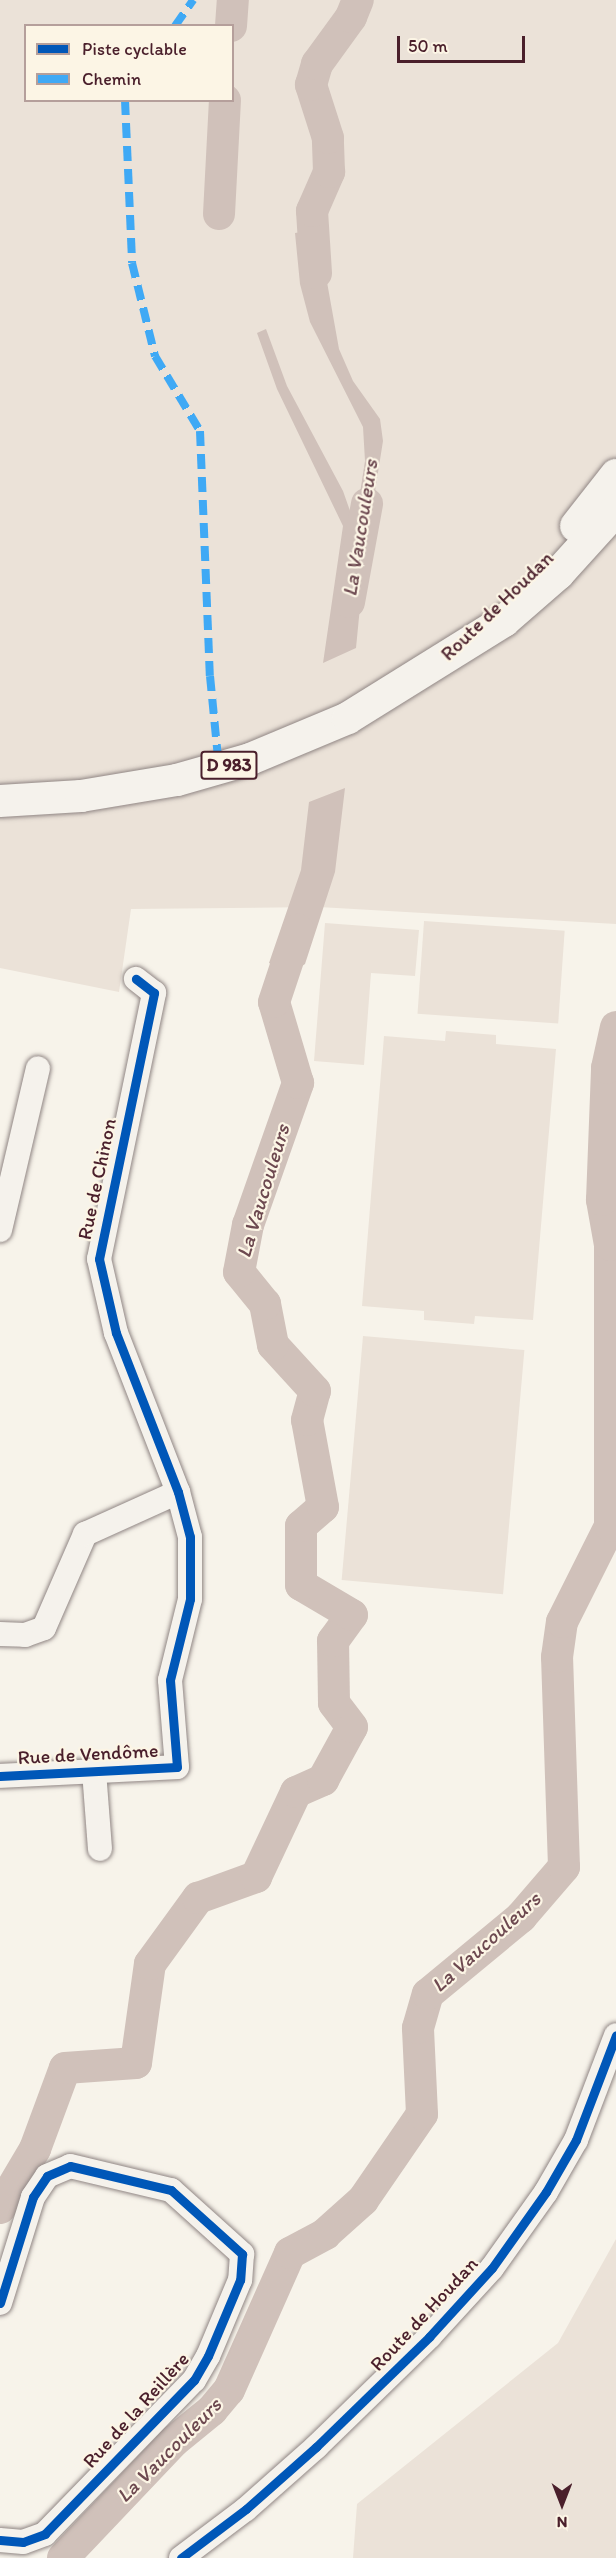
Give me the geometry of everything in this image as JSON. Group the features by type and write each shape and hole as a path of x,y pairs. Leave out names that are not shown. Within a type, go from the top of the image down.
{"main road":[{"name":"Route de Houdan","path":"437,664 547,559 616,475"},
{"name":"Route de Houdan","path":"437,664 534,597 616,510"},
{"name":"D 983","path":"0,801 113,792 177,780 250,759 348,718 437,664"}],"street":[{"name":"Rue de Chinon","path":"136,979 154,993 99,1259 116,1333 178,1492"},
{"path":"0,1230 38,1068"},
{"path":"0,1634 25,1635 44,1628 85,1534 178,1492"},
{"name":"Rue de Vendôme","path":"0,1776 177,1767 170,1680 190,1599 190,1538 178,1492"},
{"path":"94,1771 100,1849"},
{"name":"Route de Houdan","path":"181,2558 246,2509 324,2439 429,2337 492,2268 546,2192 576,2140 616,2035"},
{"name":"Rue de la Reillère","path":"0,2303 33,2197 47,2176 70,2166 171,2190 242,2254 240,2280 208,2356 194,2380 45,2534 23,2542 0,2540"}],"shaded area":[{"path":"0,0 616,0 616,924 319,907 131,909 119,992 0,968"},
{"path":"424,921 565,931 558,1024 418,1014"},
{"path":"325,923 419,930 415,976 371,973 364,1065 314,1061"},
{"path":"446,1031 496,1035 496,1044 556,1049 533,1320 475,1316 474,1324 424,1320 424,1311 362,1306 384,1036 445,1041"},
{"path":"363,1336 524,1350 503,1594 342,1580"},
{"path":"616,2239 616,2558 353,2558 357,2504 558,2343"}],"water":[{"path":"328,228 320,243 339,349 353,381 380,419 383,441 366,548 356,547 360,607 356,648 323,663 343,526 277,389 257,333 266,329 287,386 343,491 355,525 365,461 363,427 310,322 300,284 295,233"},
{"path":"345,788 335,872 305,964 290,974 269,963 301,870 309,802"}],"waterway":[{"path":"231,24 233,0"},
{"name":"La Vaucouleurs","path":"316,273 312,211 329,172 328,138 311,85 317,64 351,17 358,0"},
{"path":"219,214 225,102"},
{"name":"La Vaucouleurs","path":"349,602 367,504"},
{"name":"La Vaucouleurs","path":"0,2208 35,2149 65,2068 136,2063 150,1964 198,1898 256,1877 296,1792 323,1780 352,1727 334,1703 333,1641 352,1615 301,1585 301,1526 323,1507 307,1420 315,1391 273,1345 265,1304 239,1272 248,1225 298,1083 274,1002 298,930"},
{"name":"La Vaucouleurs","path":"63,2558 174,2441 212,2410 229,2390 290,2253 325,2234 363,2200 422,2114 418,2028 428,1994 521,1917 564,1867 557,1657 562,1622 610,1526 610,1245 602,1200 607,1068 616,1027"}],"marked path":[{"path":"176,24 193,0"},
{"path":"125,102 132,263 155,356 200,431 210,676 219,768"}],"cycle path":[{"path":"0,1776 177,1767 170,1680 190,1599 190,1537 178,1492 116,1333 99,1259 154,993 136,979"},
{"path":"181,2558 246,2509 316,2447 429,2337 492,2268 546,2192 576,2140 616,2035"},
{"path":"0,2303 33,2197 47,2176 70,2166 171,2190 242,2254 240,2280 208,2356 194,2380 45,2534 23,2542 0,2540"}]}
